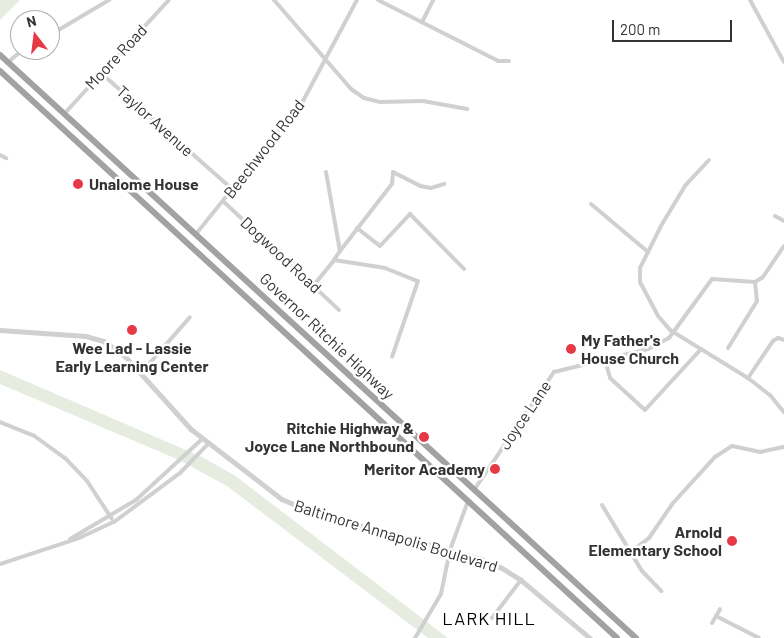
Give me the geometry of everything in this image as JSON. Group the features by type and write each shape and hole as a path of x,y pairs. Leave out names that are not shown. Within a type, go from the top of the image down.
{"highway":[{"name":"Governor Ritchie Highway","path":"0,55 636,638"},
{"name":"Governor Ritchie Highway","path":"0,71 617,638"},
{"path":"19,89 27,81"},
{"path":"255,306 266,298"},
{"path":"440,475 466,494 474,490"},
{"path":"468,501 476,498 494,508"}],"street":[{"path":"60,29 109,0"},
{"name":"Moore Road","path":"64,114 169,0"},
{"path":"274,0 351,89 364,98 380,102 423,101 467,109"},
{"name":"Beechwood Road","path":"196,234 303,101 357,0"},
{"path":"378,0 498,61 508,61"},
{"path":"422,22 433,0"},
{"path":"750,0 784,62"},
{"name":"Taylor Avenue","path":"101,73 232,189"},
{"path":"0,155 6,158"},
{"path":"709,160 685,186 640,268 640,282 658,316 674,333 748,378 770,395 784,412"},
{"path":"326,172 340,251"},
{"path":"314,285 392,184 393,172 420,186 431,188 444,184"},
{"name":"Dogwood Road","path":"223,201 339,310"},
{"path":"591,204 648,252"},
{"path":"357,228 380,246 410,214 464,269"},
{"path":"775,216 784,221"},
{"path":"674,333 712,279 755,282 763,277 784,246"},
{"path":"334,260 384,268 418,281 392,357"},
{"path":"728,348 757,302 755,282"},
{"path":"141,373 190,316"},
{"name":"Baltimore Annapolis Boulevard","path":"0,330 95,338 121,351 166,404 202,439 268,490 298,507 481,559 521,580 590,638"},
{"name":"Joyce Lane","path":"474,490 554,372 648,349 674,333"},
{"path":"748,378 773,341 778,338 784,340"},
{"path":"605,360 610,378 645,410 701,348"},
{"path":"0,422 32,434 65,458 87,480 114,522"},
{"path":"62,544 111,517 136,500 158,483 202,439"},
{"path":"0,564 62,544 114,522 140,506 162,488 208,444"},
{"path":"630,552 649,538 673,503 715,457 732,446 760,452 784,447"},
{"path":"158,483 162,488"},
{"path":"136,500 140,506"},
{"path":"415,638 441,594 450,550 468,501"},
{"path":"602,505 651,583 661,591"},
{"path":"492,618 521,580"},
{"path":"712,623 720,609"},
{"path":"716,616 759,638"}],"shaded area":[{"path":"0,0 20,0 10,10 0,20"},
{"path":"0,370 202,457 234,475 448,638 428,638 227,486 177,459 0,384"}],"place":[{"name":"Unalome House","path":"78,184"},
{"name":"Wee Lad - Lassie Early Learning Center","path":"132,330"},
{"name":"My Father's House Church","path":"571,349"},
{"name":"Ritchie Highway & Joyce Lane Northbound","path":"424,437"},
{"name":"Meritor Academy","path":"495,469"},
{"name":"Arnold Elementary School","path":"732,541"}],"district":[{"name":"LARK HILL","path":"489,618"}]}
